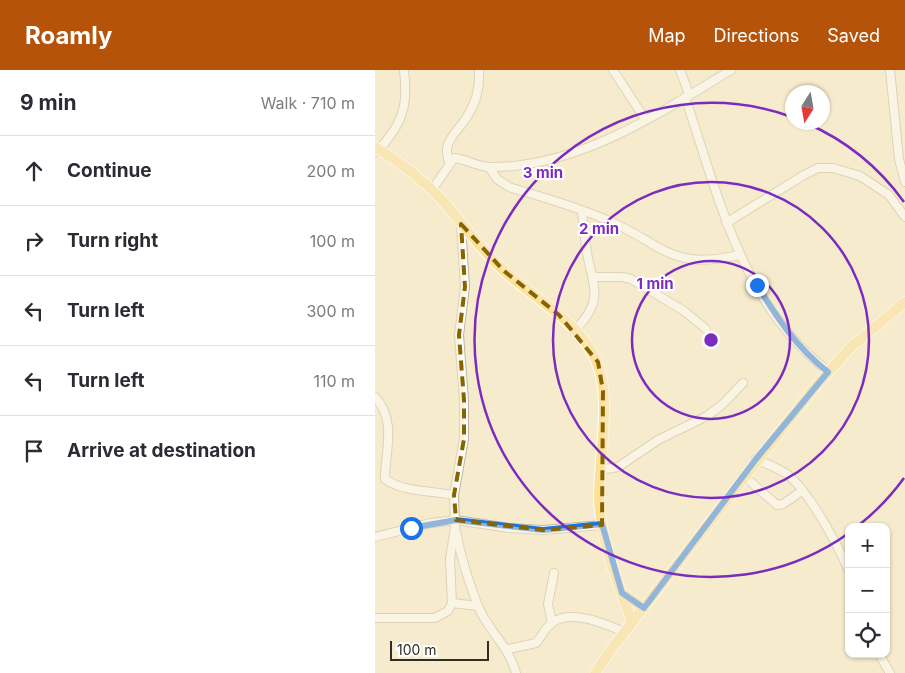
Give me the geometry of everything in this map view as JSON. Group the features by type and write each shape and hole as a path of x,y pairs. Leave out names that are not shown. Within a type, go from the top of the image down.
{"main road":[{"path":"376,149 431,190 504,271 559,315 589,347 598,362 602,378 599,496 602,524 632,622"},
{"path":"595,673 756,459 828,372 851,347 905,302"},
{"path":"622,593 644,608"}],"street":[{"path":"376,149 398,126 405,107 407,92 404,70"},
{"path":"449,162 446,147 451,136 471,110 478,90 479,70"},
{"path":"613,70 645,119"},
{"path":"680,70 726,223 739,255 792,338 810,358 828,372"},
{"path":"431,190 449,162 454,158 489,167 556,158 579,152 599,144 731,70"},
{"path":"890,70 899,159 905,182"},
{"path":"489,167 497,179 509,187 608,220 660,250 684,260 704,262 739,255"},
{"path":"726,223 818,168 833,168 859,176 889,195 905,216"},
{"path":"574,331 585,320 593,302 596,288 588,255 582,211"},
{"path":"461,224 465,287 459,335 465,400 464,439 454,495 455,524 461,555 478,606 507,649 516,673"},
{"path":"594,277 622,277 631,279 684,311 706,329"},
{"path":"600,470 618,467 649,445 707,416 723,404 743,383"},
{"path":"375,397 385,410 387,423 385,479 391,484 402,487 454,495"},
{"path":"756,459 789,476 802,491 822,520 847,568"},
{"path":"744,476 777,505 783,504 802,491"},
{"path":"375,537 431,523 543,530 602,524"},
{"path":"375,618 435,618 448,611 452,603 450,559 455,524"},
{"path":"552,623 548,604 554,573"},
{"path":"452,603 478,606"},
{"path":"507,649 536,643 552,623 562,618 574,617 625,632"},
{"path":"881,658 890,673"}],"highlighted area":[{"path":"461,224 504,271 559,315 598,362 603,391 602,525 543,530 456,520 454,495 464,439 464,400 459,335 465,287"}],"route":[{"path":"411,528 456,520 509,528 543,530 562,530 602,524 622,593 644,608 756,459 828,372 810,358 792,338 757,285"}]}
